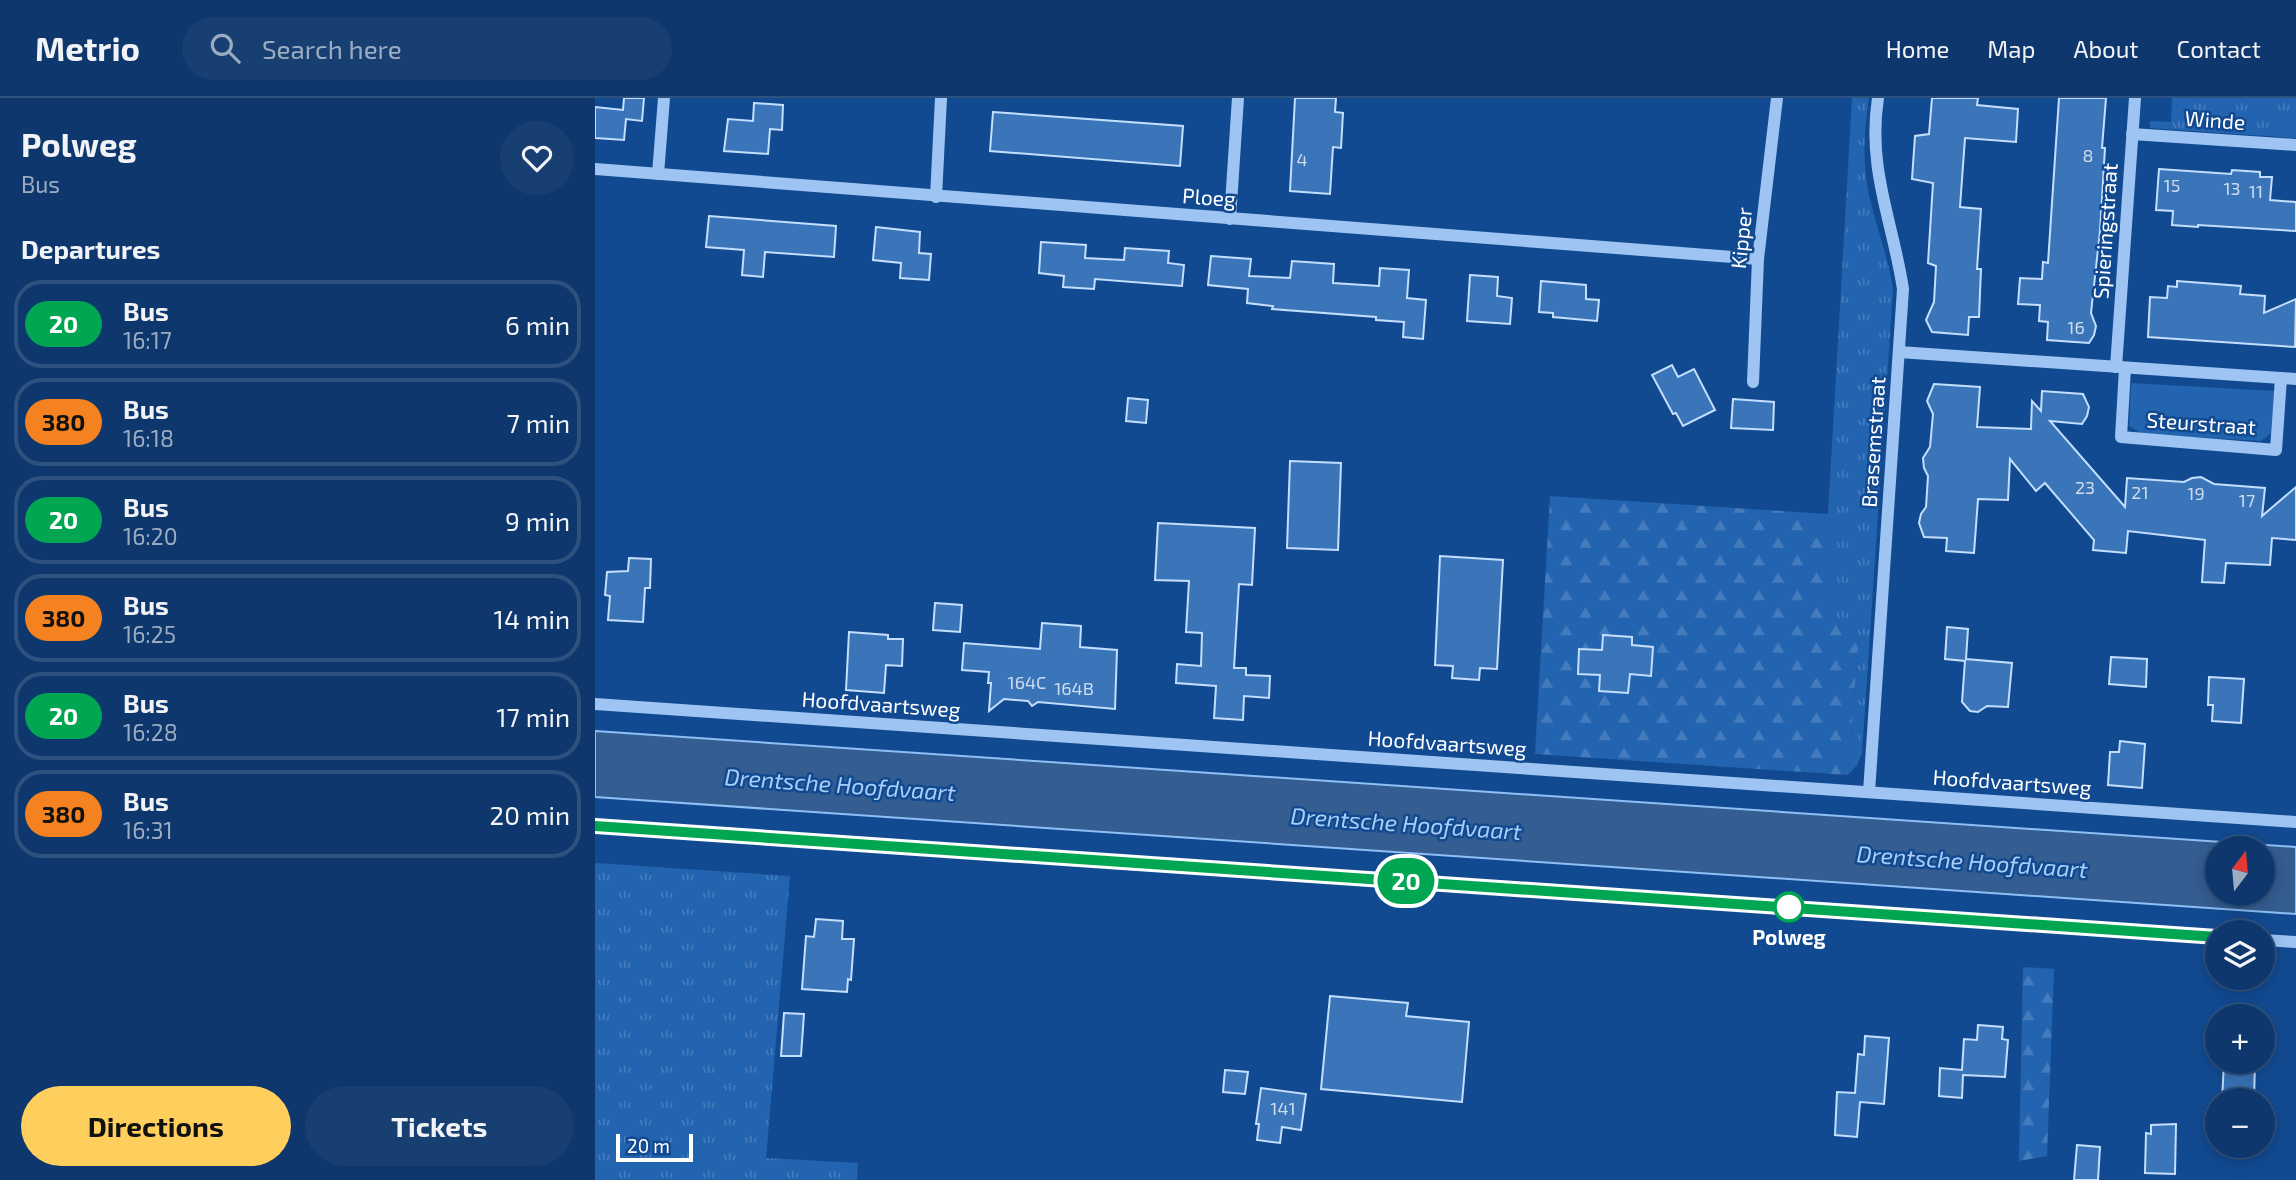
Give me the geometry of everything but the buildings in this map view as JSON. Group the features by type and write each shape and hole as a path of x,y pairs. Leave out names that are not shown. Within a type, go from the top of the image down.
{"street":[{"path":"658,174 664,98"},
{"path":"936,197 941,98"},
{"path":"1230,219 1238,98"},
{"name":"Kipper","path":"1753,382 1758,259 1777,98"},
{"name":"Brasemstraat","path":"1869,792 1903,289 1878,174 1875,130 1878,98"},
{"name":"Spieringstraat","path":"2120,367 2135,98"},
{"name":"Winde","path":"2132,134 2296,145"},
{"name":"Ploeg","path":"595,169 1758,259"},
{"path":"1899,352 2296,379"},
{"name":"Steurstraat","path":"2120,367 2121,438 2276,450 2281,378"},
{"name":"Hoofdvaartsweg","path":"595,704 2296,822"},
{"path":"595,826 2205,936"},
{"path":"2275,941 2296,942"}],"green space":[{"path":"1852,98 1869,98 1865,171 1893,289 1862,753 1857,765 1848,775 1859,635 1828,616 1828,514"},
{"path":"2172,98 2296,98 2296,138 2150,128 2150,121 2171,122"},
{"path":"2131,383 2274,391 2271,433 2261,441 2142,434 2129,426"},
{"path":"1550,496 1828,514 1828,616 1859,635 1848,775 1535,754"},
{"path":"595,863 790,876 766,1158 858,1163 857,1180 595,1180"},
{"path":"2023,967 2054,969 2047,1156 2019,1161"}],"water":[{"name":"Drentsche Hoofdvaart","path":"595,731 2205,841 2205,906 2275,906 2275,846 2296,847 2296,914 595,797"}],"bus line":[{"name":"20","path":"595,826 2205,936"}],"place":[{"name":"Polweg","path":"1789,907"}]}
